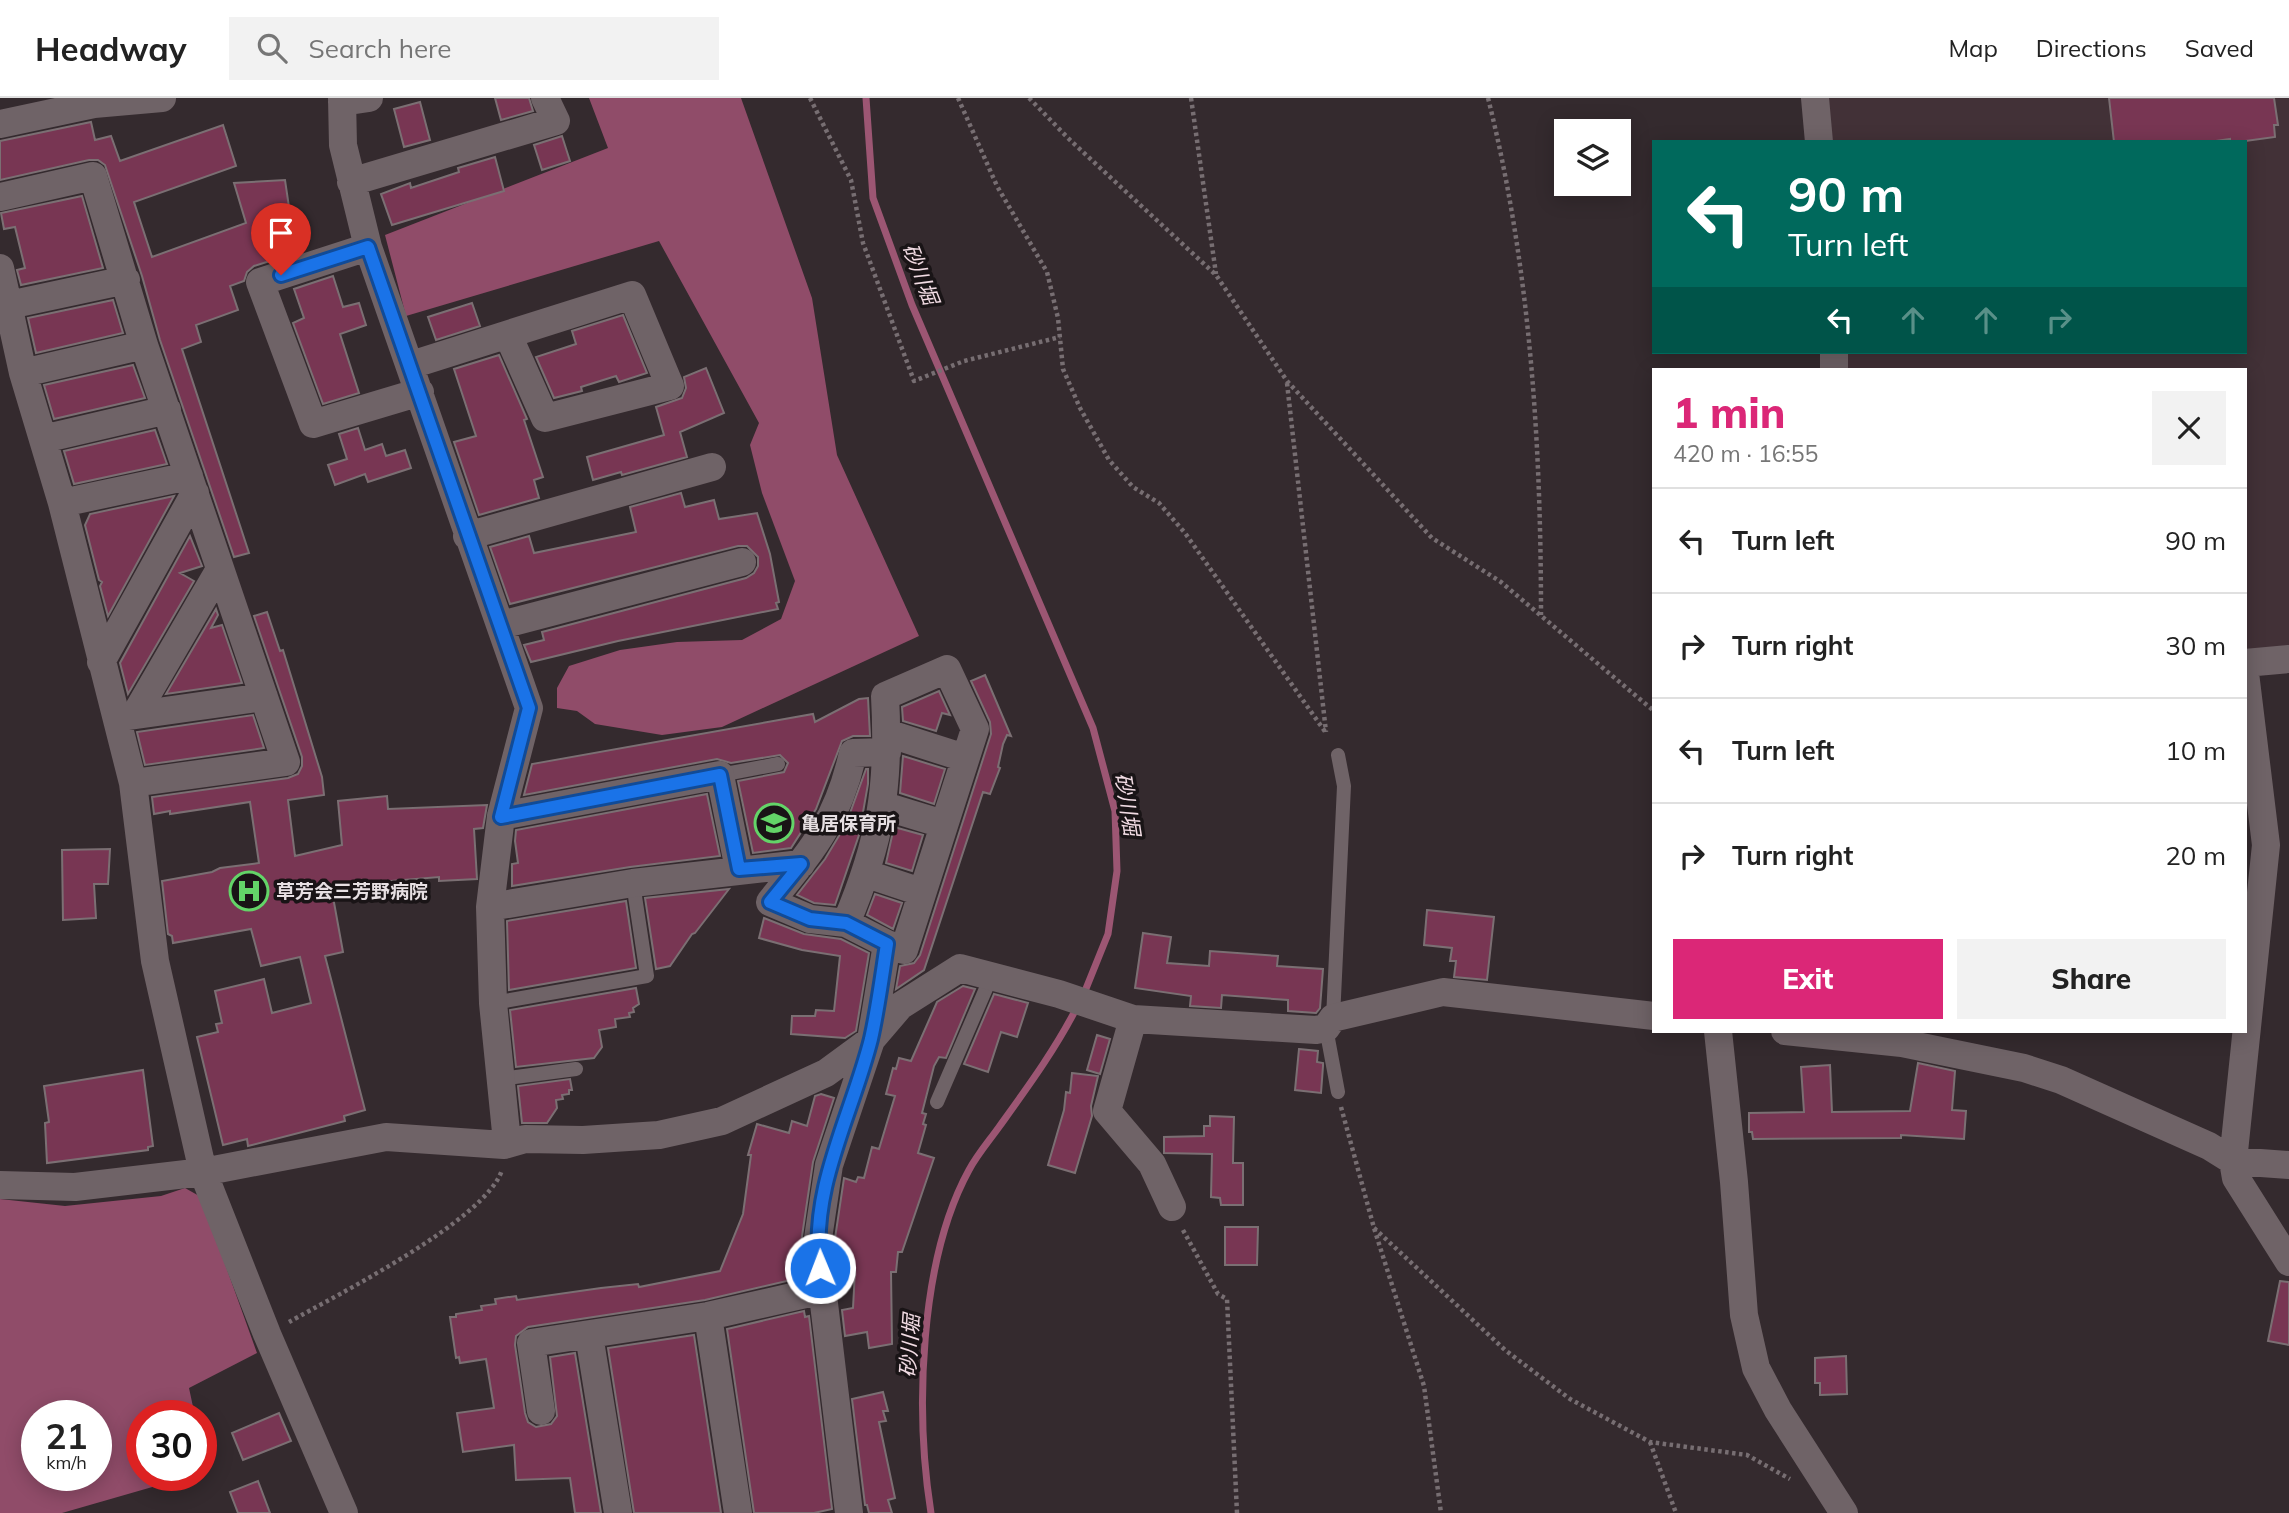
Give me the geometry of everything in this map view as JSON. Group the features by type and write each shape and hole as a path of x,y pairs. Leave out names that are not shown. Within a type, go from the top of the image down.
{"street":[{"path":"0,124 94,104 162,98"},
{"path":"351,181 556,121 545,98"},
{"path":"1815,98 1819,140"},
{"path":"351,99 343,145 368,247 529,708 501,817 490,907 493,1003 506,1132 504,1145"},
{"path":"0,197 93,176 144,345 286,762 133,783"},
{"path":"368,247 260,282 313,425 420,393"},
{"path":"0,268 23,373 62,503 101,662 125,716 155,961 203,1172 267,1334 344,1513"},
{"path":"9,305 126,280"},
{"path":"411,366 632,295 670,386 545,418 509,335"},
{"path":"23,373 144,345"},
{"path":"43,439 167,410"},
{"path":"467,536 712,467"},
{"path":"62,503 192,485"},
{"path":"101,662 192,485"},
{"path":"501,625 743,562"},
{"path":"125,716 220,569"},
{"path":"2247,663 2289,659"},
{"path":"846,923 867,874 884,806 887,743 885,696 947,669 975,729 904,950 846,923 810,919 770,902 817,844 845,787 853,753 887,743 965,758"},
{"path":"2247,689 2266,845 2247,1027"},
{"path":"125,716 264,697"},
{"path":"501,817 720,775 739,869"},
{"path":"884,806 943,824"},
{"path":"490,907 633,883 801,864"},
{"path":"867,874 921,892"},
{"path":"849,1513 817,1245 829,1165 871,1040 887,944"},
{"path":"0,1185 75,1188 203,1172 386,1137 504,1145 525,1139 583,1140 659,1135 722,1121 826,1073 871,1040 900,1006 960,968 1059,994 1121,1014 1254,1028 1316,1030 1330,1023 1443,992 1652,1016"},
{"path":"1121,1014 1107,1111 1152,1164 1172,1207"},
{"path":"1718,1033 1734,1182 1744,1315 1756,1368 1778,1410 1836,1502"},
{"path":"1804,1033 1902,1043 2024,1068 2061,1080 2197,1141 2233,1161 2289,1165"},
{"path":"2246,1033 2233,1161 2236,1178 2289,1262"},
{"path":"541,1411 531,1343 708,1315 822,1290"},
{"path":"708,1315 738,1513"},
{"path":"589,1335 618,1513"}],"lane":[{"path":"1338,755 1344,786 1330,1023 1338,1092"},
{"path":"720,775 778,764"},
{"path":"493,1003 647,976 633,883"},
{"path":"937,1102 991,977"},
{"path":"500,1079 576,1069"}],"path":[{"path":"810,98 851,180 863,243 914,382 964,361 1060,337"},
{"path":"958,98 997,186 1047,272 1060,337 1063,369 1080,408 1109,460 1133,487 1159,503 1185,533 1326,733 1338,755"},
{"path":"1029,98 1070,141 1216,275 1287,381 1432,538 1501,582 1652,709"},
{"path":"1191,98 1216,275"},
{"path":"1488,98 1503,156 1511,209 1537,432 1541,616"},
{"path":"1287,381 1326,733"},
{"path":"1338,1092 1374,1228 1424,1386 1441,1513"},
{"path":"267,1334 408,1255 454,1222 499,1180 504,1162 504,1145"},
{"path":"1172,1207 1217,1294 1227,1299 1237,1513"},
{"path":"1374,1228 1505,1350 1570,1399 1650,1442 1747,1455 1836,1502"},
{"path":"1650,1442 1676,1513"}],"shaded area":[{"path":"589,98 741,98 812,298 837,455 919,636 722,727 662,735 595,724 577,711 557,708 557,688 569,666 620,650 677,642 742,640 781,619 795,581 762,493 750,445 759,423 659,241 406,316 385,235 608,148"},
{"path":"1827,98 2289,98 2289,648 2247,653 2247,368 1838,368 1837,354 2247,354 2247,140 1829,140"},
{"path":"185,1188 201,1197 257,1353 189,1388 192,1400 126,1400 126,1491 138,1491 62,1513 0,1513 0,1199 65,1206 161,1196"}],"building":[{"path":"495,98 529,98 533,111 501,120"},
{"path":"2109,98 2274,98 2278,125 2274,125 2275,137 2247,141 2114,140"},
{"path":"420,102 430,140 404,147 394,109"},
{"path":"91,122 95,140 111,136 120,161 223,125 236,166 134,202 152,257 246,223 234,183 285,180 293,234 270,241 276,259 254,266 247,272 244,281 230,286 238,310 196,325 201,342 182,349 249,553 234,557 160,340 105,165 98,160 89,160 0,180 0,141"},
{"path":"562,136 570,161 542,170 534,145"},
{"path":"495,157 504,191 392,225 381,194 410,183 411,188 459,172 458,168"},
{"path":"82,196 103,268 21,285 17,270 25,268 15,227 4,229 1,213"},
{"path":"333,276 343,307 359,303 366,325 340,334 359,393 323,404 293,323 304,318 294,289"},
{"path":"113,300 123,333 36,353 28,318"},
{"path":"472,303 480,326 436,340 428,317"},
{"path":"623,315 647,373 619,382 616,376 581,387 582,391 554,398 536,357 576,344 572,331"},
{"path":"499,355 527,419 524,420 543,477 534,480 539,498 479,515 454,442 476,436 454,369"},
{"path":"133,365 145,398 54,419 44,385"},
{"path":"706,368 724,413 680,432 687,457 593,480 587,457 664,435 656,407 682,398 686,388 684,377"},
{"path":"358,428 365,450 382,444 386,456 405,450 411,468 368,482 365,474 335,485 328,465 347,459 339,434"},
{"path":"155,430 167,464 74,484 64,451"},
{"path":"681,493 685,507 714,500 719,519 757,513 770,554 778,609 618,641 531,662 524,645 544,640 542,632 746,578 754,573 758,566 758,557 747,546 738,546 510,604 490,547 529,536 534,553 636,532 630,507"},
{"path":"174,496 108,616 100,586 102,582 99,580 85,525 90,514"},
{"path":"190,536 202,566 180,573 194,581 128,694 120,663"},
{"path":"216,609 218,615 211,628 222,625 242,683 166,694"},
{"path":"267,612 280,651 283,650 322,777 324,795 288,800 295,856 342,845 338,801 387,796 388,809 487,805 483,828 474,829 477,879 439,881 439,877 331,886 343,952 325,956 365,1110 344,1116 345,1121 248,1146 247,1139 223,1145 197,1037 218,1032 216,1024 222,1023 215,991 264,979 272,1013 311,1003 300,957 261,966 251,929 173,943 172,936 168,934 162,881 212,872 220,868 259,863 250,802 154,814 152,797 288,778 298,774 302,757 254,616"},
{"path":"985,675 1011,736 1007,735 1003,744 998,767 1000,768 990,794 983,792 924,970 896,989 900,966 914,963 920,955 991,734 990,722 971,681"},
{"path":"939,691 950,715 942,713 936,731 903,721 902,707"},
{"path":"868,698 870,736 853,736 842,741 816,809 791,848 753,853 738,781 784,772 788,763 780,755 731,763 717,759 524,795 532,764 813,714 815,722 859,699"},
{"path":"253,715 264,748 145,765 137,732"},
{"path":"903,756 945,769 934,804 900,793"},
{"path":"866,769 868,784 859,835 835,905 814,903 797,895 825,859 846,824"},
{"path":"707,794 720,856 512,886 512,864 518,863 516,830"},
{"path":"894,827 923,835 912,871 886,863"},
{"path":"110,849 108,884 94,884 96,918 63,920 62,850"},
{"path":"729,889 670,966 656,969 645,898"},
{"path":"875,894 902,903 893,929 867,915"},
{"path":"626,901 636,968 509,990 507,921"},
{"path":"1427,910 1494,917 1487,980 1454,977 1456,961 1450,961 1452,948 1424,945"},
{"path":"764,918 804,934 841,939 869,953 856,1031 845,1038 791,1034 792,1016 815,1016 816,1010 834,1011 840,956 802,950 759,938"},
{"path":"1143,933 1171,937 1167,963 1209,966 1210,951 1278,956 1277,966 1323,969 1320,1008 1316,1013 1288,1011 1288,1000 1222,995 1221,1008 1190,1006 1191,996 1135,988"},
{"path":"963,986 975,989 946,1058 939,1057 934,1066 922,1113 926,1114 923,1124 926,1125 918,1153 934,1158 902,1252 898,1252 896,1272 891,1272 892,1344 869,1348 867,1332 845,1336 842,1310 853,1308 855,1271 837,1269 834,1245 844,1178 856,1182 858,1177 864,1178 872,1147 879,1149 895,1096 886,1094 893,1068 896,1069 899,1058 911,1061 937,1002"},
{"path":"636,988 639,1004 633,1008 634,1012 629,1013 630,1017 615,1019 616,1027 599,1030 602,1047 594,1058 516,1067 510,1010"},
{"path":"994,994 1028,1003 1017,1037 1001,1032 988,1072 964,1064"},
{"path":"1097,1035 1110,1039 1100,1074 1087,1070"},
{"path":"1299,1049 1318,1051 1317,1062 1323,1063 1321,1093 1295,1090"},
{"path":"1918,1063 1955,1071 1952,1110 1966,1111 1964,1139 1901,1135 1901,1138 1753,1139 1752,1132 1749,1132 1749,1113 1804,1112 1801,1067 1830,1065 1832,1112 1910,1111"},
{"path":"143,1070 153,1146 148,1147 148,1150 47,1163 45,1123 49,1122 44,1086"},
{"path":"1072,1073 1098,1076 1091,1106 1092,1116 1075,1173 1048,1165 1064,1110 1066,1092 1070,1093"},
{"path":"570,1079 572,1090 569,1090 569,1094 562,1095 563,1099 556,1100 557,1108 547,1123 522,1123 518,1086"},
{"path":"821,1094 834,1098 813,1162 801,1243 804,1277 705,1300 528,1327 516,1336 525,1413 528,1422 536,1427 551,1424 557,1416 550,1357 575,1353 601,1513 575,1513 570,1478 516,1480 514,1445 463,1452 457,1413 494,1408 486,1359 460,1363 459,1357 456,1358 450,1317 482,1310 481,1306 496,1304 495,1299 516,1296 517,1300 638,1284 639,1287 720,1271 743,1214 751,1155 748,1155 757,1124 789,1133 792,1121 807,1126 815,1096"},
{"path":"1210,1116 1234,1117 1233,1163 1243,1163 1243,1205 1221,1205 1220,1198 1211,1197 1212,1154 1164,1153 1164,1137 1204,1136 1204,1126 1210,1126"},
{"path":"1225,1227 1258,1227 1257,1265 1225,1265"},
{"path":"2280,1281 2289,1282 2289,1345 2268,1341"},
{"path":"804,1311 805,1317 809,1316 832,1509 814,1513 754,1513 727,1329"},
{"path":"694,1335 721,1513 634,1513 608,1348"},
{"path":"1846,1356 1847,1394 1820,1395 1820,1383 1815,1383 1815,1358"},
{"path":"883,1392 888,1411 883,1411 886,1421 879,1422 895,1498 888,1500 892,1513 869,1513 865,1505 852,1399"},
{"path":"279,1413 291,1441 243,1460 232,1433"},
{"path":"258,1481 270,1513 238,1513 230,1492"}],"waterway":[{"name":"砂川堀","path":"866,98 873,198 912,305 1093,728 1115,811 1117,871 1108,934 1083,996"},
{"name":"砂川堀","path":"931,1513 923,1430 923,1384 925,1338 940,1248 952,1207 972,1164 1040,1068 1077,1007"}],"place":[{"name":"亀居保育所","path":"774,823"},
{"name":"草芳会三芳野病院","path":"249,891"}],"route":[{"path":"281,275 368,247 529,708 501,817 720,775 739,869 801,864 770,902 810,919 846,923 887,944 871,1040 829,1165 817,1245 820,1268"}]}
